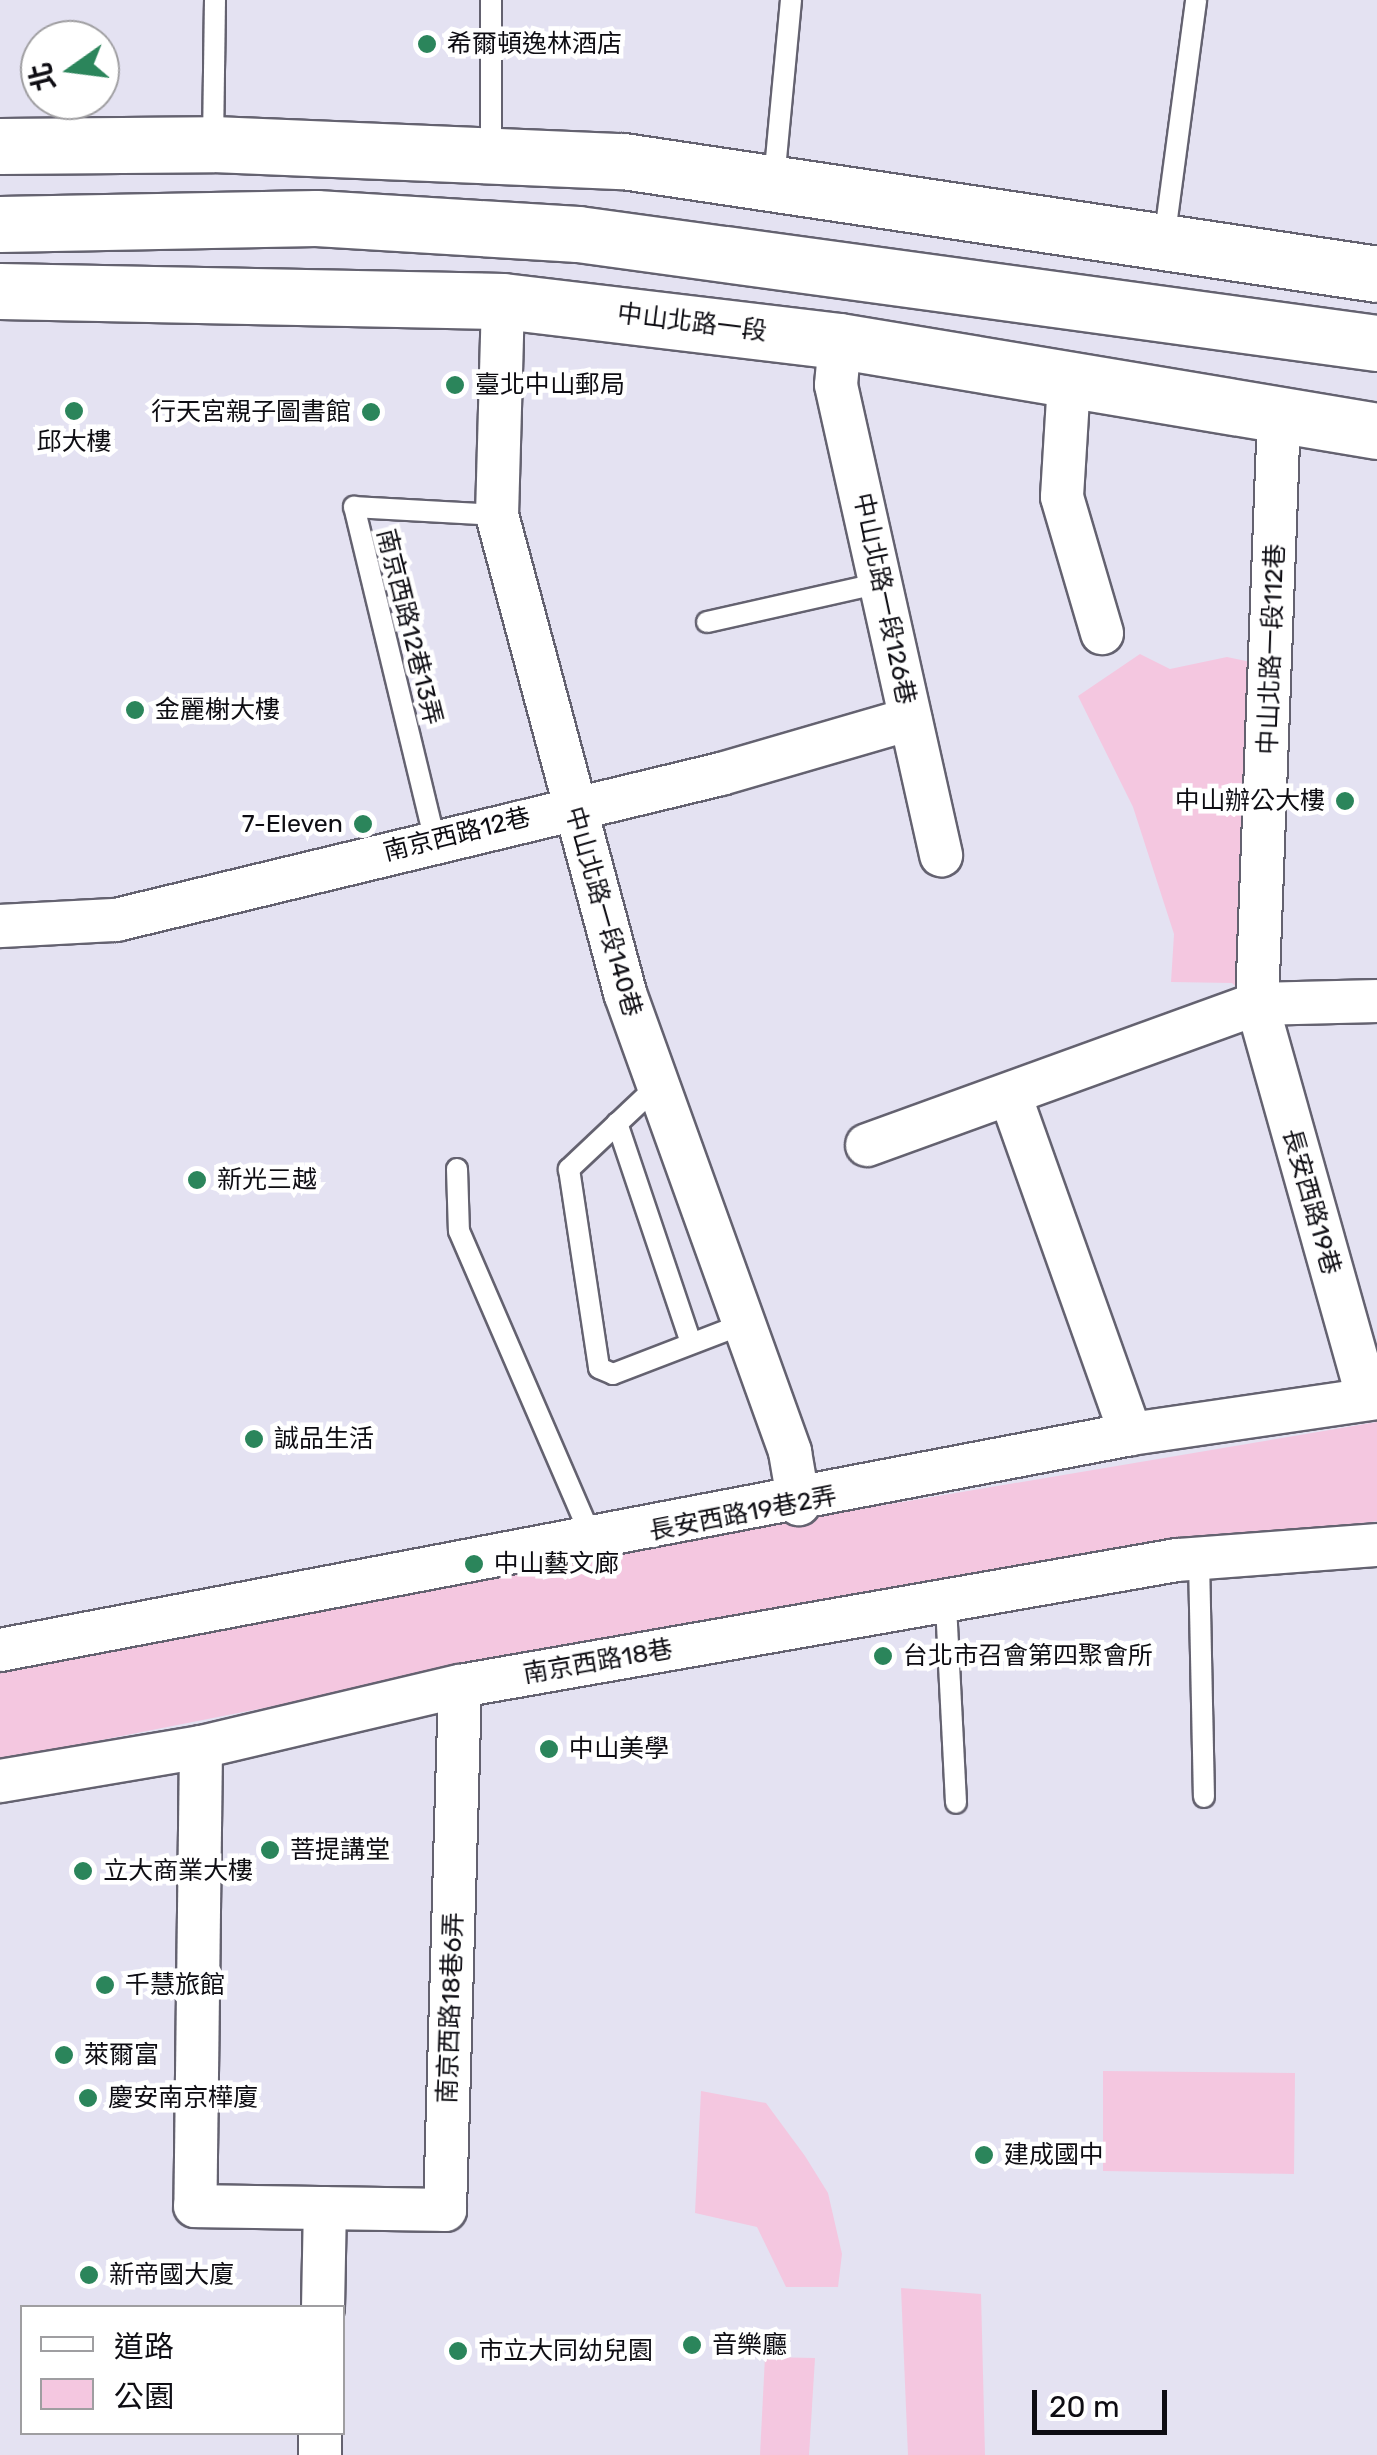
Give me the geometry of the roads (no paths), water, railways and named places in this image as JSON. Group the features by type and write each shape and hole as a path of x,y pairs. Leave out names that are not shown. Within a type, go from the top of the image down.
{"main road":[{"path":"0,146 213,144 492,151 774,180 1377,274"},
{"path":"0,224 316,218 578,234 1377,344"},
{"name":"中山北路一段","path":"0,291 504,301 840,341 1069,382 1377,430"}],"street":[{"name":"中山北路一段140巷","path":"504,301 497,515 572,805 656,1086 743,1324 799,1504"},
{"name":"中山北路一段126巷","path":"840,341 836,385 940,856"},
{"path":"1069,382 1062,497 1102,633"},
{"name":"中山北路一段112巷","path":"1258,1004 1278,415"},
{"name":"南京西路12巷","path":"0,926 116,920 572,805 721,774 910,719"},
{"path":"867,1145 1258,1004 1377,1001"},
{"name":"長安西路19巷","path":"1258,1004 1372,1398"},
{"path":"1010,1095 1131,1434"},
{"name":"長安西路19巷2弄","path":"0,1650 799,1504 1131,1434 1372,1398"},
{"name":"南京西路18巷","path":"0,1781 201,1747 460,1686 1200,1560 1377,1545"},
{"name":"南京西路18巷6弄","path":"325,2208 445,2210 460,1686"},
{"path":"201,1747 195,2206 325,2208 323,2305"}],"lane":[{"path":"213,144 215,0"},
{"path":"491,0 492,151"},
{"path":"774,180 791,0"},
{"path":"1164,243 1196,0"},
{"name":"南京西路12巷13弄","path":"436,841 354,507 497,515"},
{"path":"706,622 880,583"},
{"path":"656,1086 570,1170 592,1348 613,1374 743,1324"},
{"path":"617,1123 691,1343"},
{"path":"457,1169 460,1231 594,1542"},
{"path":"1200,1560 1204,1797"},
{"path":"946,1605 956,1803"}],"place":[{"name":"希爾頓逸林酒店","path":"427,44"},
{"name":"臺北中山郵局","path":"455,385"},
{"name":"邱大樓","path":"74,411"},
{"name":"行天宮親子圖書館","path":"371,412"},
{"name":"金麗榭大樓","path":"135,710"},
{"name":"中山辦公大樓","path":"1345,801"},
{"name":"7-Eleven","path":"363,824"},
{"name":"新光三越","path":"197,1180"},
{"name":"誠品生活","path":"254,1439"},
{"name":"中山藝文廊","path":"474,1564"},
{"name":"台北市召會第四聚會所","path":"883,1656"},
{"name":"中山美學","path":"549,1749"},
{"name":"菩提講堂","path":"270,1850"},
{"name":"立大商業大樓","path":"83,1871"},
{"name":"千慧旅館","path":"105,1985"},
{"name":"萊爾富","path":"64,2055"},
{"name":"慶安南京樺廈","path":"88,2098"},
{"name":"建成國中","path":"984,2155"},
{"name":"新帝國大廈","path":"89,2275"},
{"name":"音樂廳","path":"692,2345"},
{"name":"市立大同幼兒園","path":"458,2351"}]}
